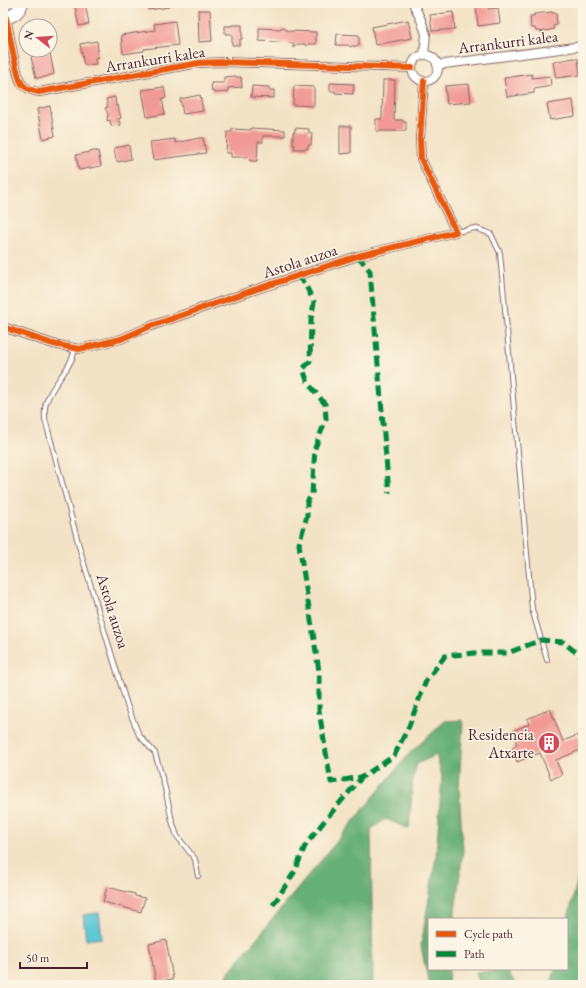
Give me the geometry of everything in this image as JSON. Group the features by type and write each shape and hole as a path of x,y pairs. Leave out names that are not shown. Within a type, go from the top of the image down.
{"main road":[{"path":"5,18 12,16 18,11 22,3"}],"street":[{"path":"413,3 426,34 424,55 417,58 412,68 414,75 420,80 424,81 420,138 421,159 456,232"},
{"name":"Arrankurri kalea","path":"5,18 21,84 29,90 39,92 199,63 212,62 412,68"},
{"name":"Arrankurri kalea","path":"437,65 583,46"},
{"name":"Arrankurri kalea","path":"424,55 433,58 438,69 434,76 424,81"},
{"name":"Astola auzoa","path":"3,327 53,344 79,349 121,339 151,326 245,293 358,256 456,232"}],"lane":[{"path":"456,232 475,228 491,234 500,253 532,609 547,660"},
{"name":"Astola auzoa","path":"75,348 74,354 52,390 45,405 45,419 82,557 127,705 139,735 155,753 177,836 195,859 198,876"}],"green space":[{"path":"463,720 459,788 463,851 454,918 428,918 428,970 449,970 448,985 429,985 421,946 436,857 442,776 436,755 417,764 413,777 409,829 386,819 371,829 373,985 225,985 228,973 409,754 445,721"},
{"path":"583,858 583,985 551,985 555,970 568,970 568,918"},
{"path":"507,971 516,985 480,985 476,972"}],"water":[{"path":"99,913 102,938 86,940 83,915"}],"building":[{"path":"74,3 85,3 89,24 79,26"},
{"path":"147,3 169,3 169,7 148,10"},
{"path":"488,6 488,9 498,8 500,23 478,26 476,7"},
{"path":"198,10 210,10 212,41 199,42"},
{"path":"453,12 455,29 432,31 430,15"},
{"path":"556,13 557,25 553,26 554,29 540,32 536,31 535,28 531,28 530,16 534,16 534,14"},
{"path":"408,20 412,38 375,45 372,27"},
{"path":"175,21 178,45 144,49 144,51 123,54 121,35 155,30 154,24"},
{"path":"242,25 242,39 240,39 240,45 232,45 232,34 225,34 225,26"},
{"path":"282,27 288,31 316,32 316,44 309,44 306,46 305,44 298,44 293,48 293,43 259,41 259,28 280,29"},
{"path":"337,34 359,35 359,46 350,47 348,45 336,45"},
{"path":"97,41 98,57 95,58 96,64 84,65 80,44"},
{"path":"31,58 51,58 54,74 36,78"},
{"path":"574,58 578,59 580,75 556,78 553,62"},
{"path":"532,74 532,78 550,76 551,86 534,89 534,93 507,97 504,78"},
{"path":"224,77 241,77 242,87 228,88 228,92 212,92 211,83 224,83"},
{"path":"383,80 395,80 394,120 403,120 403,122 406,122 406,131 376,131 376,119 382,119"},
{"path":"330,83 354,84 353,94 335,93 335,91 330,91"},
{"path":"469,84 471,102 447,104 445,86"},
{"path":"252,86 269,87 269,90 274,90 274,98 251,97"},
{"path":"294,86 314,87 314,106 293,105"},
{"path":"164,87 166,98 162,99 165,114 147,117 142,90"},
{"path":"200,95 203,111 183,114 180,99"},
{"path":"115,97 116,106 118,106 121,118 118,119 121,125 111,126 110,120 107,121 108,114 105,108 108,107 106,99"},
{"path":"573,100 575,116 550,120 547,104"},
{"path":"50,106 55,136 43,139 37,109"},
{"path":"340,126 351,126 351,153 340,154"},
{"path":"251,128 285,130 285,136 263,136 263,142 258,142 257,161 250,161 249,157 231,157 231,153 226,153 227,132 232,132 232,129 251,130"},
{"path":"295,128 309,129 309,133 312,133 311,145 308,145 308,149 294,149 295,145 293,145 293,132 295,132"},
{"path":"203,138 206,153 153,160 150,142 175,139 175,143"},
{"path":"129,145 131,159 118,162 116,160 114,148"},
{"path":"98,151 101,166 79,170 76,155"},
{"name":"Residencia Atxarte","path":"550,709 563,741 578,735 583,747 583,749 556,760 562,775 551,779 540,753 517,762 512,749 517,744 512,731 529,724 527,719"},
{"path":"107,887 145,898 141,912 103,902"},
{"path":"166,940 173,979 156,982 149,944"}],"marked path":[{"path":"358,256 370,271 389,493"},
{"path":"297,276 305,284 314,302 311,320 310,361 303,369 308,383 325,404 326,419 315,448 312,494 307,502 307,516 299,544 319,671 319,711 331,782 362,777"},
{"path":"273,905 295,871 305,846 325,820 362,777 394,756 409,726 426,681 445,656 475,653 508,653 541,640 563,642 583,658"}],"cycle path":[{"path":"6,18 20,80 26,87 39,92 199,63 225,62 412,68"},
{"path":"3,327 53,344 79,349 121,339 151,326 245,293 358,256 456,232 421,159 420,138 424,81"}],"place":[{"name":"Residencia Atxarte","path":"549,743"}]}
